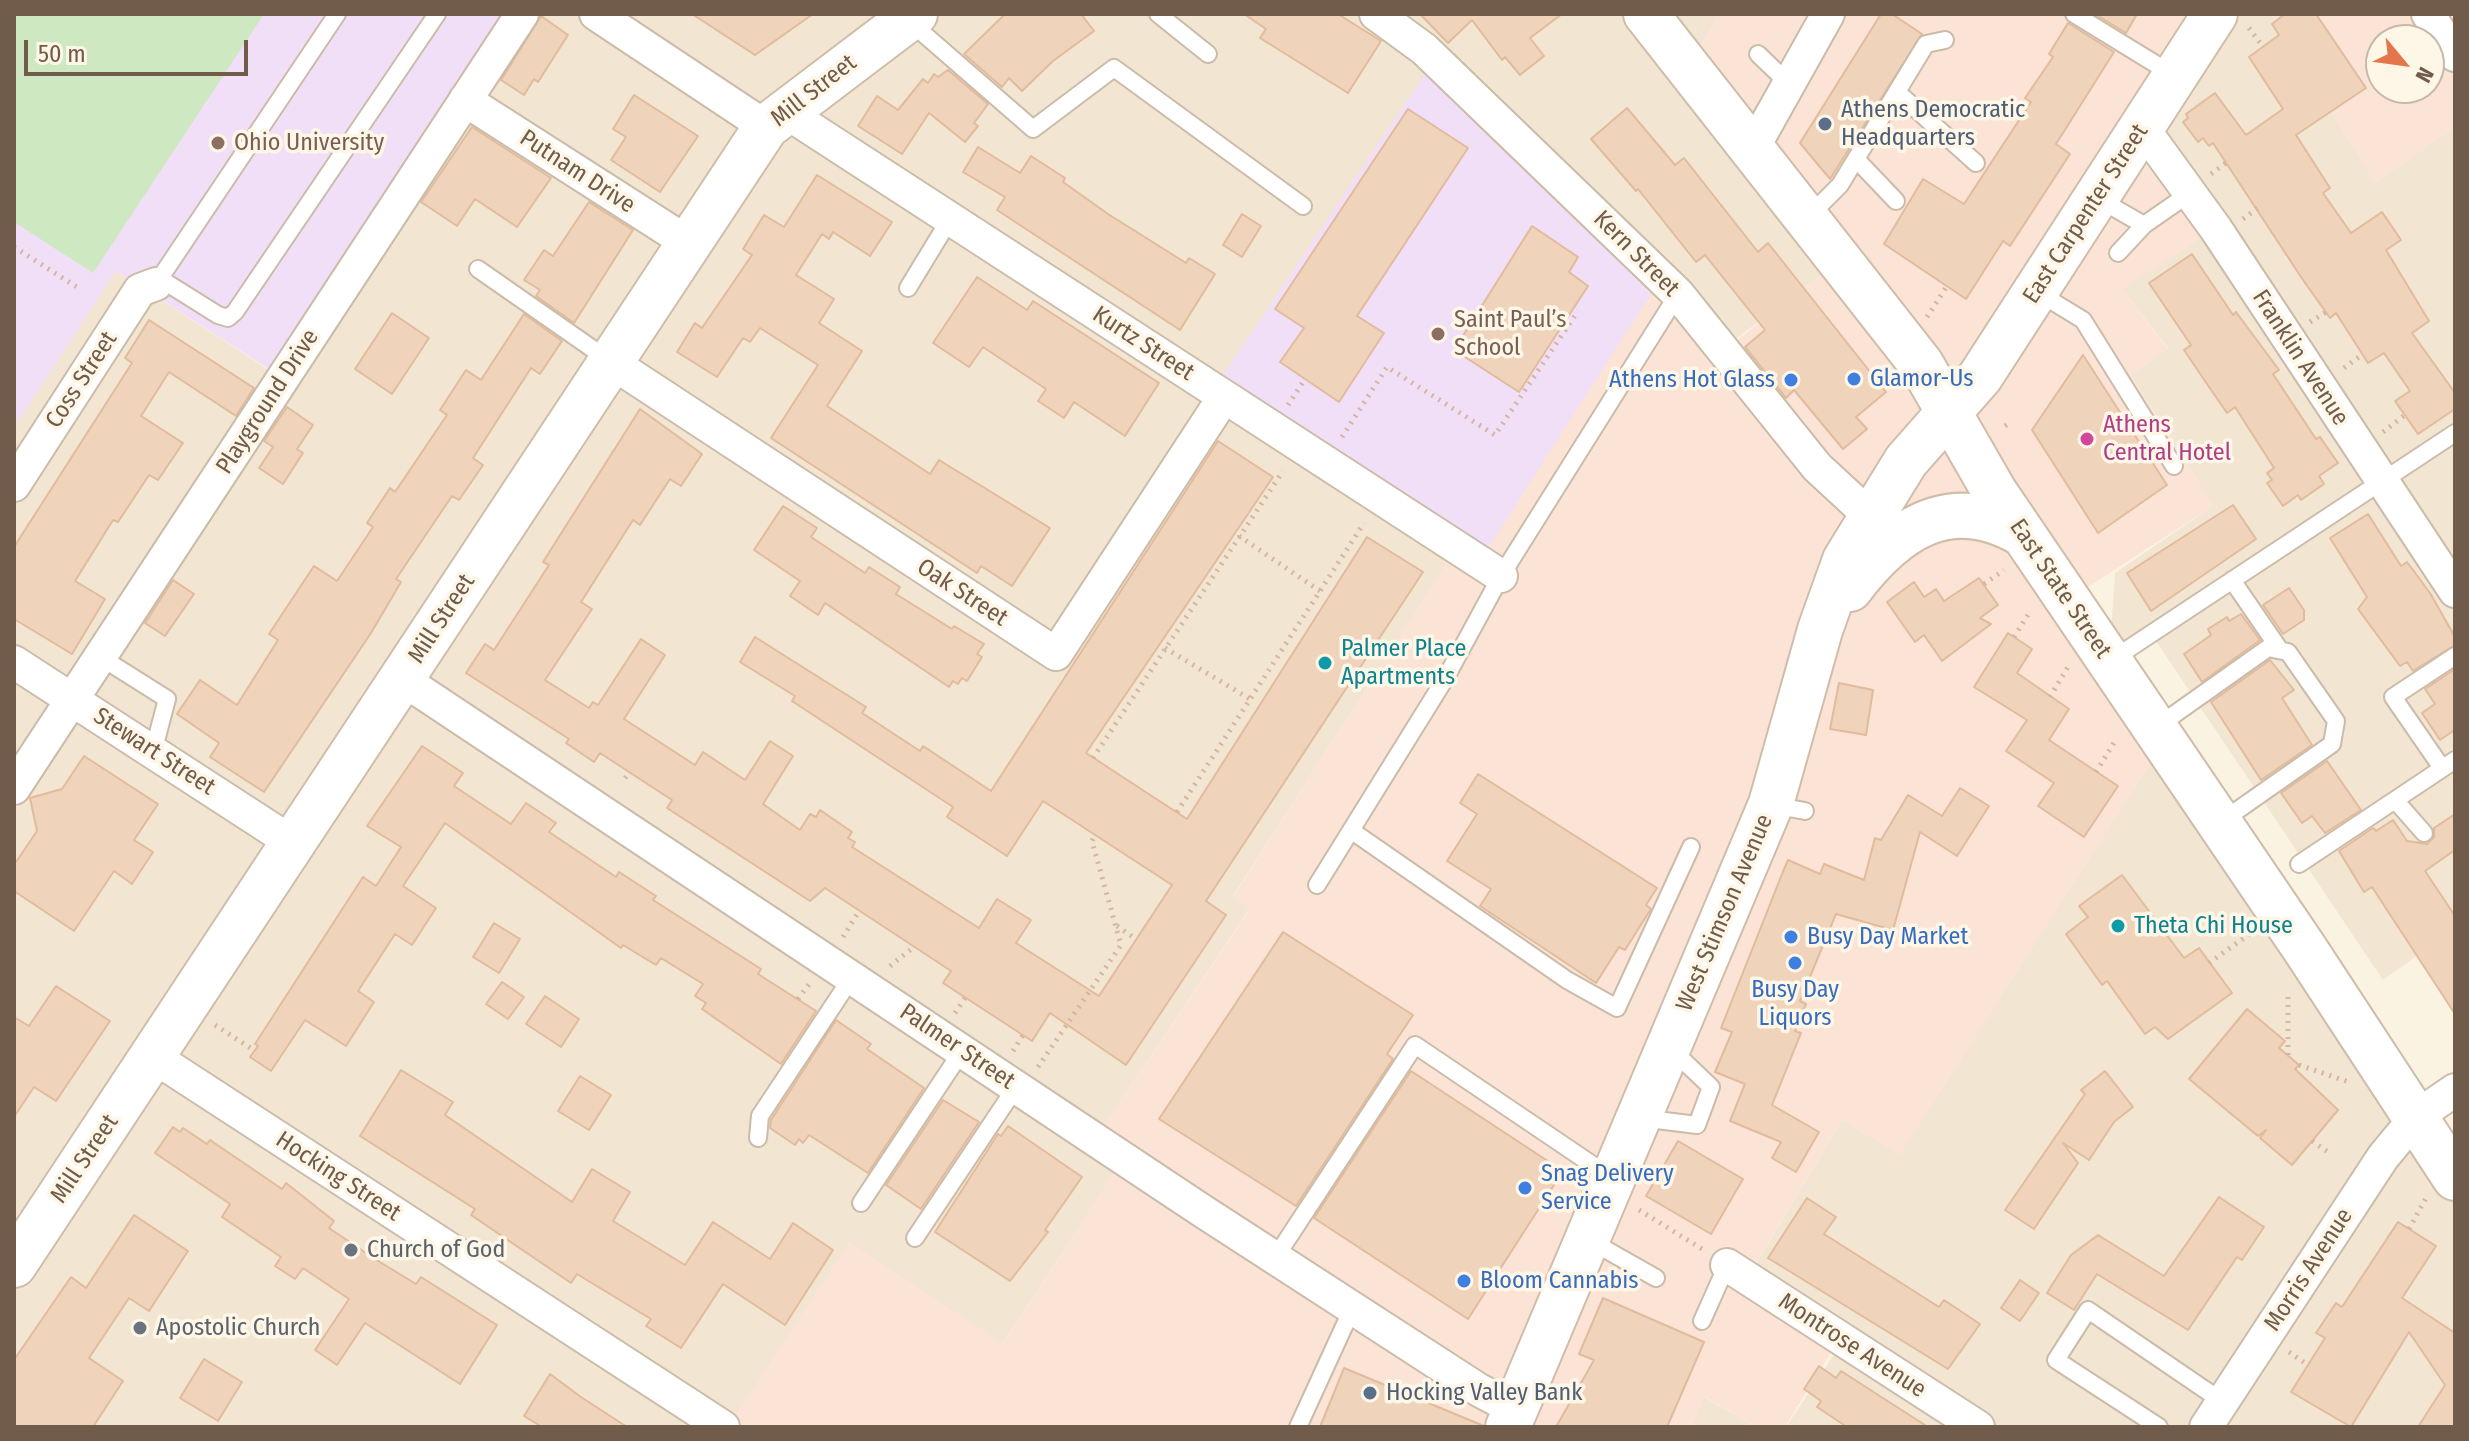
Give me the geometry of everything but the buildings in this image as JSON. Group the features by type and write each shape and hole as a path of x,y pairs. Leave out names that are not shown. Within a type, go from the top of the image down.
{"main road":[{"name":"East State Street","path":"1646,14 1921,364 1994,491 2016,551 2090,662 2134,736 2218,824 2417,1116 2443,1184"},
{"name":"Mill Street","path":"14,1265 775,119 911,17"},
{"name":"East Carpenter Street","path":"1949,409 1980,377 2175,76 2216,19"},
{"name":"West Stimson Avenue","path":"1512,1418 1588,1239 1624,1193 1639,1118 1669,1047 1788,808 1820,630 1845,560 1906,461 1949,409"},
{"path":"1820,630 1874,559 1927,521 1944,516 1978,516 2007,525 2016,551"}],"street":[{"name":"Playground Drive","path":"14,788 522,14"},
{"name":"Kurtz Street","path":"596,14 950,219 1501,576"},
{"name":"Kern Street","path":"1376,14 1424,49 1678,294 1817,467 1871,517"},
{"path":"1753,148 1828,14"},
{"path":"2428,14 2455,55"},
{"name":"Putnam Drive","path":"465,100 690,244"},
{"name":"Franklin Avenue","path":"2142,127 2190,193 2455,591"},
{"name":"Coss Street","path":"14,485 140,290 157,281"},
{"name":"Oak Street","path":"611,362 1056,654 1224,397"},
{"name":"Stewart Street","path":"14,662 293,843"},
{"name":"Palmer Street","path":"402,679 868,976 962,1051 1024,1080 1275,1258 1512,1418"},
{"name":"Hocking Street","path":"154,1057 723,1427"},
{"name":"Morris Avenue","path":"2214,1414 2383,1157 2417,1116 2455,1090"},
{"name":"Montrose Avenue","path":"1727,1265 1965,1424"}],"lane":[{"path":"337,14 157,281 218,315 228,318 235,312 437,14"},
{"path":"1158,14 1208,54"},
{"path":"2074,14 2175,76"},
{"path":"911,17 1033,129 1114,68 1303,206"},
{"path":"1807,218 1840,185 1926,44 1945,40"},
{"path":"1758,54 1789,84"},
{"path":"1897,92 1976,163"},
{"path":"1856,159 1896,201"},
{"path":"2118,253 2144,225 2190,193"},
{"path":"2096,198 2144,225"},
{"path":"908,288 950,219"},
{"path":"478,269 611,362"},
{"path":"2036,291 2083,320 2174,466"},
{"path":"1317,885 1445,679 1501,576 1678,294"},
{"path":"2090,662 2232,580 2455,433"},
{"path":"2232,580 2280,650"},
{"path":"2134,736 2268,648 2288,652 2336,721 2332,744 2218,824"},
{"path":"2299,864 2448,764 2393,697 2455,656"},
{"path":"102,658 167,699 153,752"},
{"path":"2395,800 2424,833"},
{"path":"1352,831 1567,980 1617,1008 1691,847"},
{"path":"758,1138 760,1116 868,976"},
{"path":"1275,1258 1415,1045 1624,1193"},
{"path":"861,1203 962,1051"},
{"path":"915,1238 1024,1080"},
{"path":"1588,1239 1656,1278"},
{"path":"1702,1321 1727,1265"},
{"path":"1298,1427 1352,1309"},
{"path":"2159,1427 2056,1360 2088,1310 2214,1414"}],"path":[{"path":"2216,19 2263,47"},
{"path":"14,247 80,289"},
{"path":"1924,321 1947,286"},
{"path":"1337,443 1387,367 1495,435 1578,311"},
{"path":"1290,402 1305,379"},
{"path":"2372,440 2405,415"},
{"path":"1093,758 1291,461"},
{"path":"1177,812 1371,513"},
{"path":"1239,536 1320,591"},
{"path":"1984,584 2016,551"},
{"path":"2014,637 2034,606"},
{"path":"1165,648 1250,699"},
{"path":"2050,697 2090,662"},
{"path":"2096,772 2134,736"},
{"path":"1024,1080 1121,945 1092,841 1095,835"},
{"path":"837,945 859,911"},
{"path":"1116,925 1136,939"},
{"path":"2209,963 2252,932"},
{"path":"868,976 891,965 914,947"},
{"path":"2288,986 2288,1055"},
{"path":"205,1018 255,1051"},
{"path":"2299,1065 2353,1084"},
{"path":"2312,1141 2331,1154"},
{"path":"2409,1229 2443,1184"},
{"path":"1624,1193 1727,1265"},
{"path":"2288,1352 2308,1365"}],"shaded area":[{"name":"Ohio University","path":"14,14 505,14 272,371 116,271 14,428"},
{"path":"521,14 1719,14 1688,67 1841,260 1457,548 1233,896 1250,908 1095,1139 1124,1159 1002,1344 728,1427 14,1427 14,428 116,271 283,379"},
{"path":"1719,14 2244,14 2148,134 2216,229 2122,289 2168,349 2131,375 2213,506 2068,600 2154,757 1900,1155 1842,1120 1747,1278 1840,1338 1785,1427 1756,1427 1705,1397 1691,1427 728,1427 849,1242 1003,1343 1124,1159 1095,1139 1250,909 1233,897 1456,548 1435,59 1723,351 1840,260 1688,66"},
{"path":"2215,14 2271,14 2375,182 2455,127 2455,929 2383,980 2156,641 2109,662 2115,573 2213,506 2131,375 2168,348 2122,289 2142,127"},
{"path":"2271,14 2428,14 2435,24 2365,24 2365,104 2445,104 2445,40 2455,55 2455,127 2375,182"},
{"name":"Saint Paul’s School","path":"1435,59 1661,278 1479,562 1213,390"},
{"path":"2154,757 2455,1196 2455,1427 1786,1427 1851,1328 1754,1267 1842,1120 1900,1154"},
{"path":"1704,1397 1756,1427 1691,1427"}],"green space":[{"path":"14,14 264,14 93,273 14,222"}],"place":[{"name":"Athens Democratic Headquarters","path":"1825,124"},
{"name":"Ohio University","path":"218,143"},
{"name":"Saint Paul’s School","path":"1438,334"},
{"name":"Glamor-Us","path":"1854,379"},
{"name":"Athens Hot Glass","path":"1791,380"},
{"name":"Athens Central Hotel","path":"2087,439"},
{"name":"Palmer Place Apartments","path":"1325,663"},
{"name":"Theta Chi House","path":"2118,926"},
{"name":"Busy Day Market","path":"1791,937"},
{"name":"Busy Day Liquors","path":"1795,963"},
{"name":"Snag Delivery Service","path":"1525,1188"},
{"name":"Church of God","path":"351,1250"},
{"name":"Bloom Cannabis","path":"1464,1281"},
{"name":"Apostolic Church","path":"140,1328"},
{"name":"Hocking Valley Bank","path":"1370,1393"}]}
